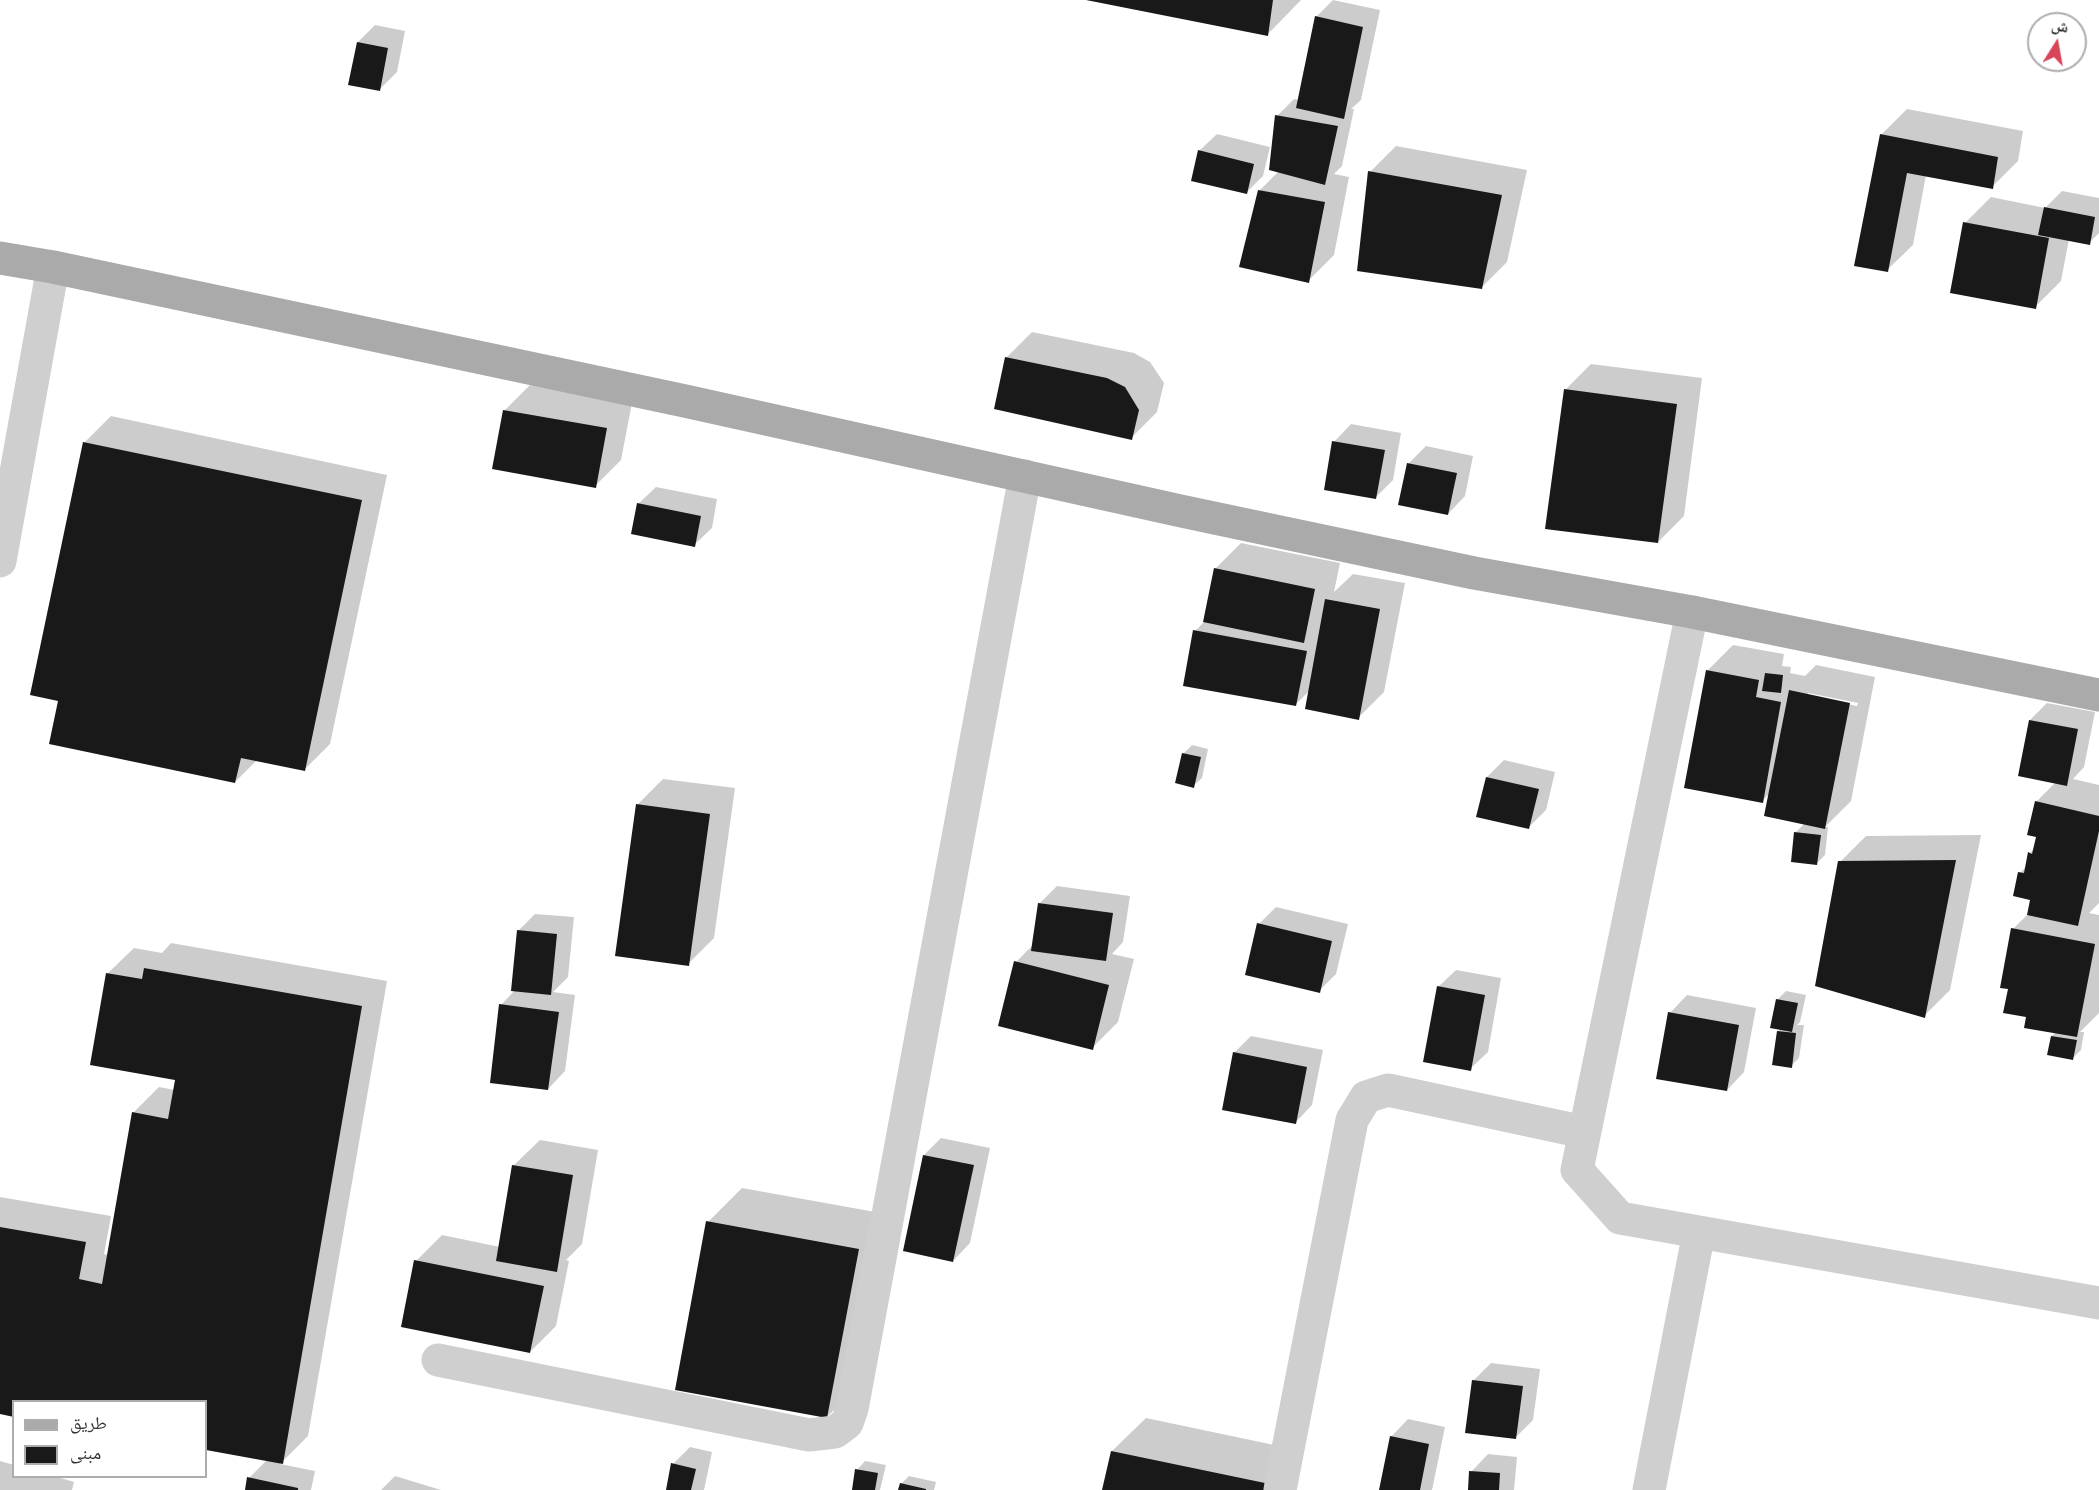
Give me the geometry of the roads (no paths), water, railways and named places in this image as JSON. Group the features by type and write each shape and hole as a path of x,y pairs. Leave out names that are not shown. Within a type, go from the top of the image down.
{"main road":[{"path":"0,258 52,267 685,401 1181,512 1474,573 1692,612 2099,695"}],"street":[{"path":"0,561 52,267"},
{"path":"438,1360 809,1436 835,1432 847,1423 852,1409 1025,476"},
{"path":"1692,612 1577,1170 1620,1218 2099,1302"},
{"path":"1280,1490 1352,1120 1366,1097 1388,1090 1584,1132"},
{"path":"1649,1490 1699,1232"}]}
